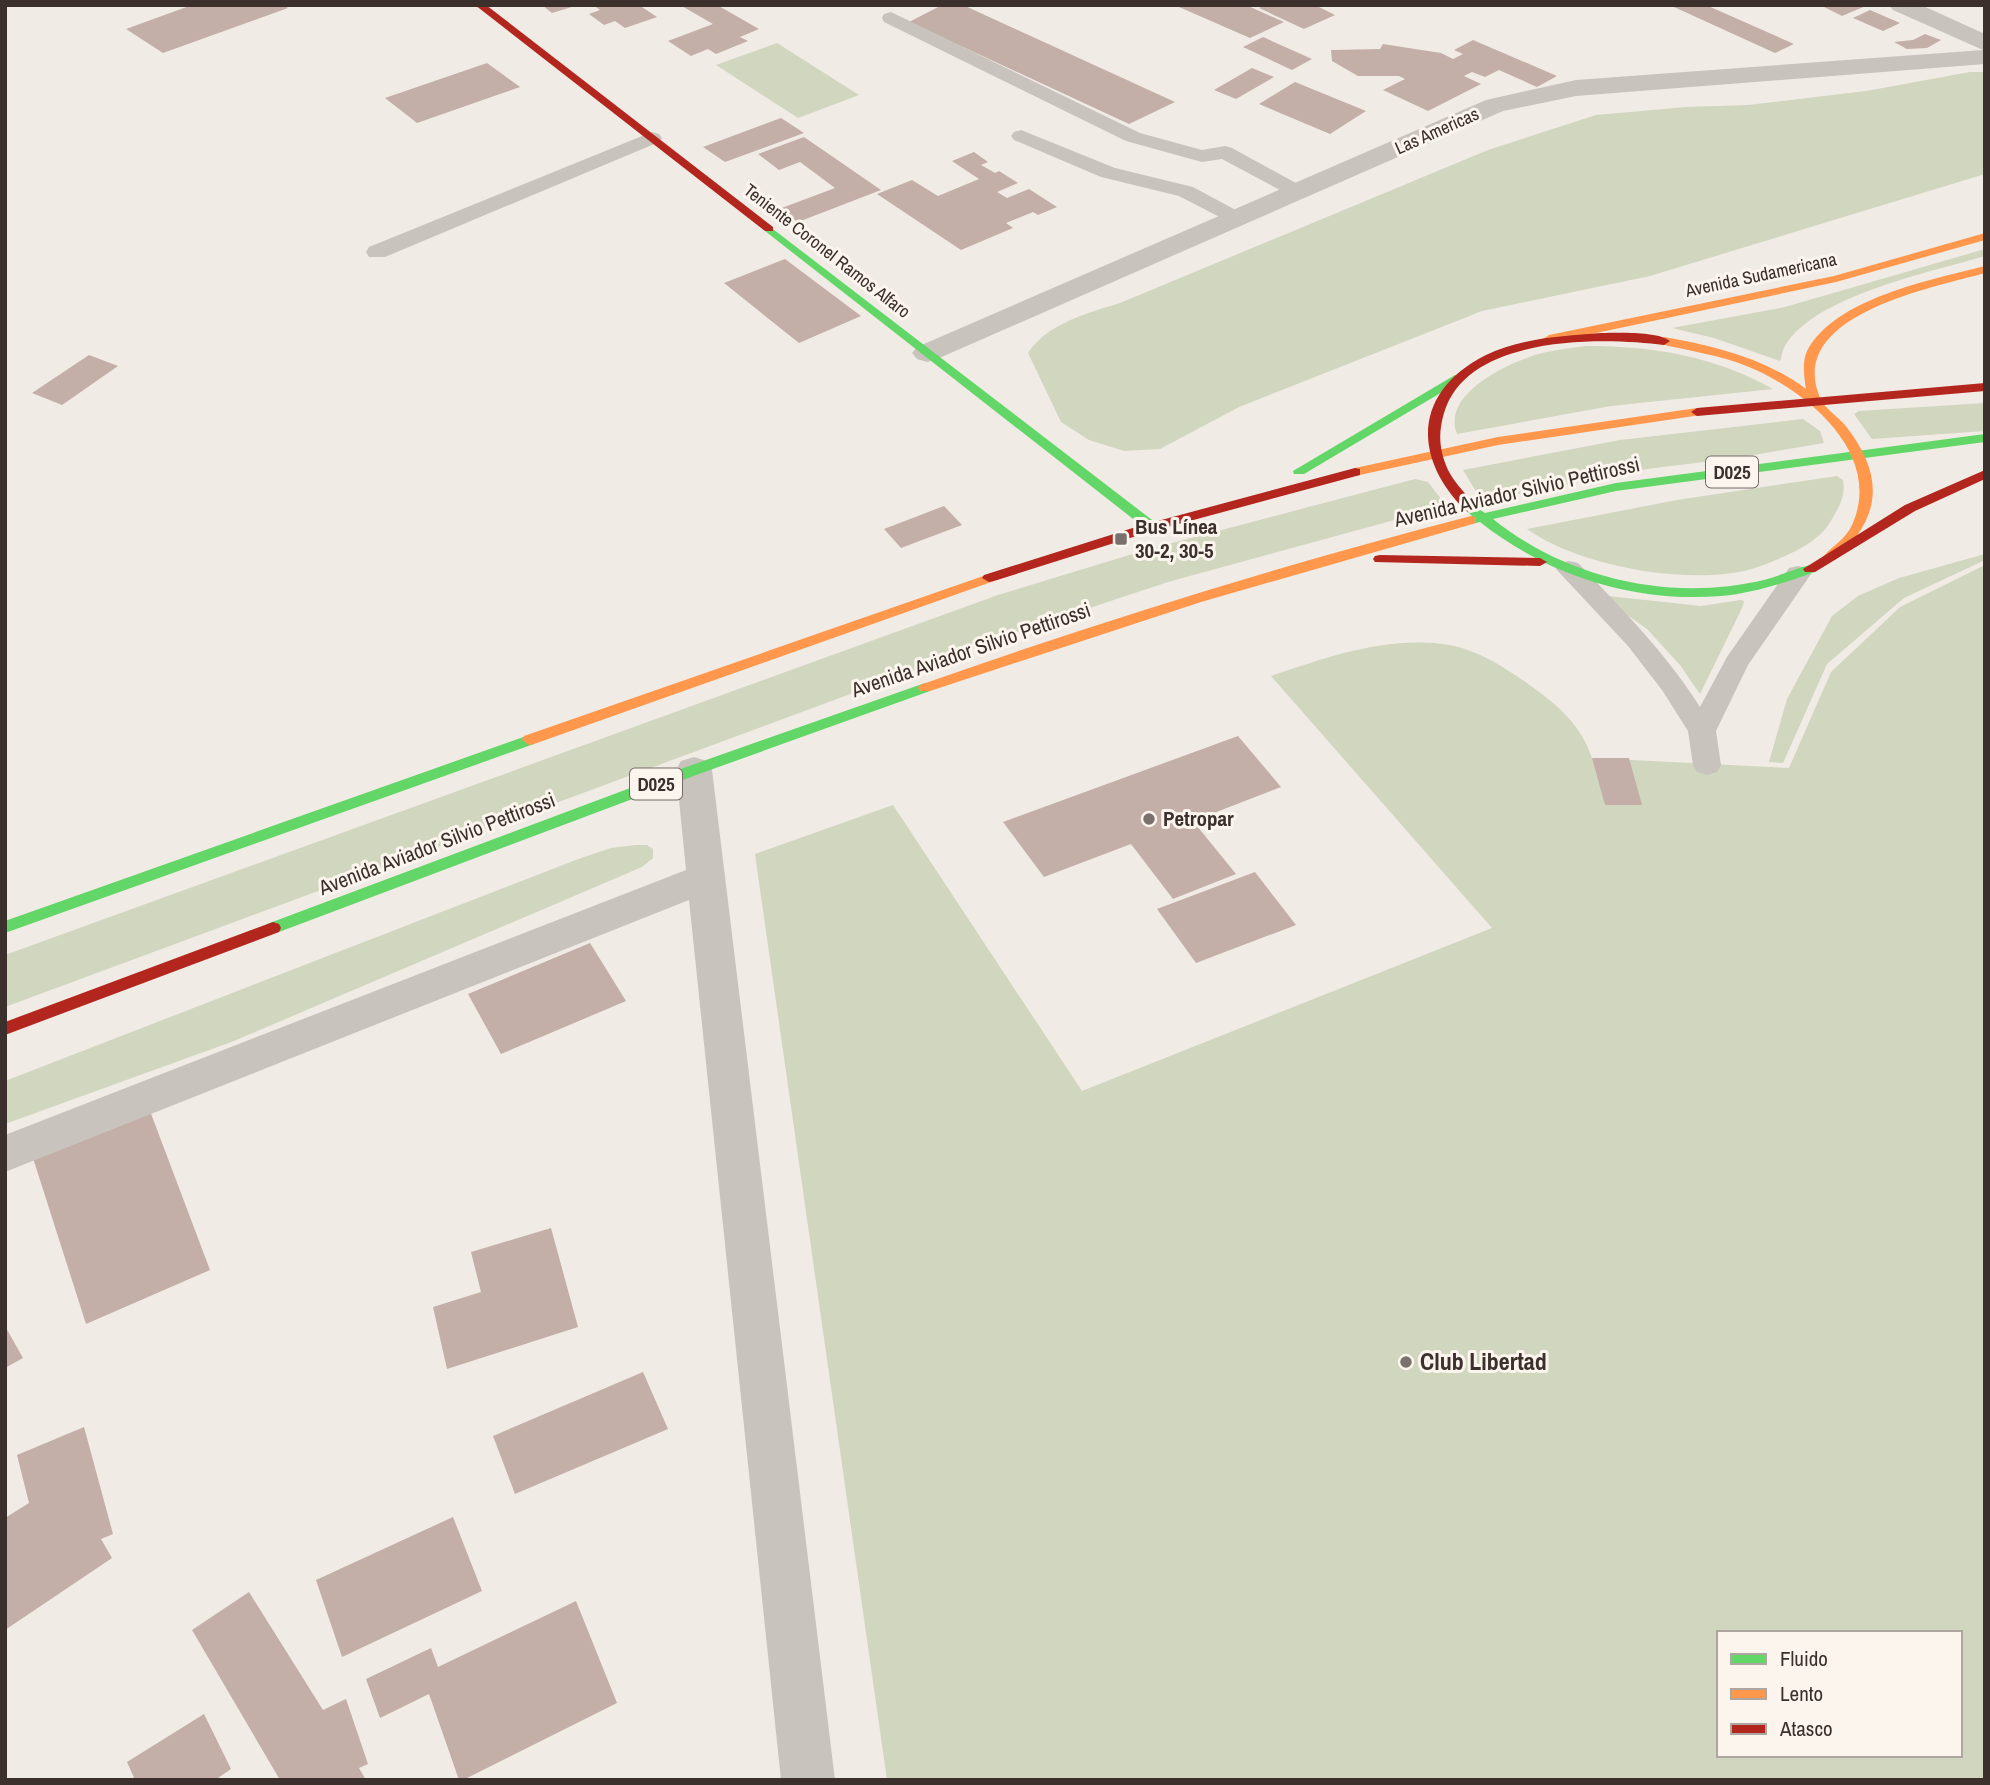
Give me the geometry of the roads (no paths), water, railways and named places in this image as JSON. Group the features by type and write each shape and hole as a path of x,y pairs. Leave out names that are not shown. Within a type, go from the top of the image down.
{"main road":[{"name":"Teniente Coronel Ramos Alfaro","path":"480,5 1151,526"},
{"name":"Avenida Sudamericana","path":"1544,340 1836,279 1985,236"},
{"path":"1814,400 1809,377 1813,350 1827,330 1862,309 1985,269"},
{"path":"1248,499 1513,348 1577,335 1661,339 1704,348 1744,361 1782,379 1814,400 1842,427 1868,482 1866,509 1853,535 1829,558"},
{"path":"1464,374 1448,391 1438,410 1433,431 1435,454 1443,474 1455,495 1508,540 1559,566"},
{"name":"Avenida Aviador Silvio Pettirossi","path":"5,927 945,591 1151,526 1248,499 1435,454 1624,422 1814,400 1985,387"},
{"name":"Avenida Aviador Silvio Pettirossi","path":"5,1029 694,770 1057,641 1314,561 1481,517 1616,487 1985,438"},
{"path":"1314,561 1431,558 1559,566 1634,586 1678,591 1723,591 1798,574 1829,558 1888,520 1985,474"}],"street":[{"path":"1901,5 1985,43"},
{"name":"Las Americas","path":"927,352 1495,105 1576,88 1985,57"},
{"path":"694,770 808,1780"},
{"path":"5,1154 705,878"}],"lane":[{"path":"891,18 1133,137 1202,156 1225,152 1298,192"},
{"path":"1021,135 1108,173 1186,191 1238,219"},
{"path":"377,252 652,138"},
{"path":"1559,566 1637,640 1672,684 1702,732 1707,765"},
{"path":"1702,732 1736,663 1798,574"}],"place":[{"name":"Bus Línea 30-2, 30-5","path":"1121,539"},
{"name":"Petropar","path":"1149,819"},
{"name":"Club Libertad","path":"1406,1362"}]}
